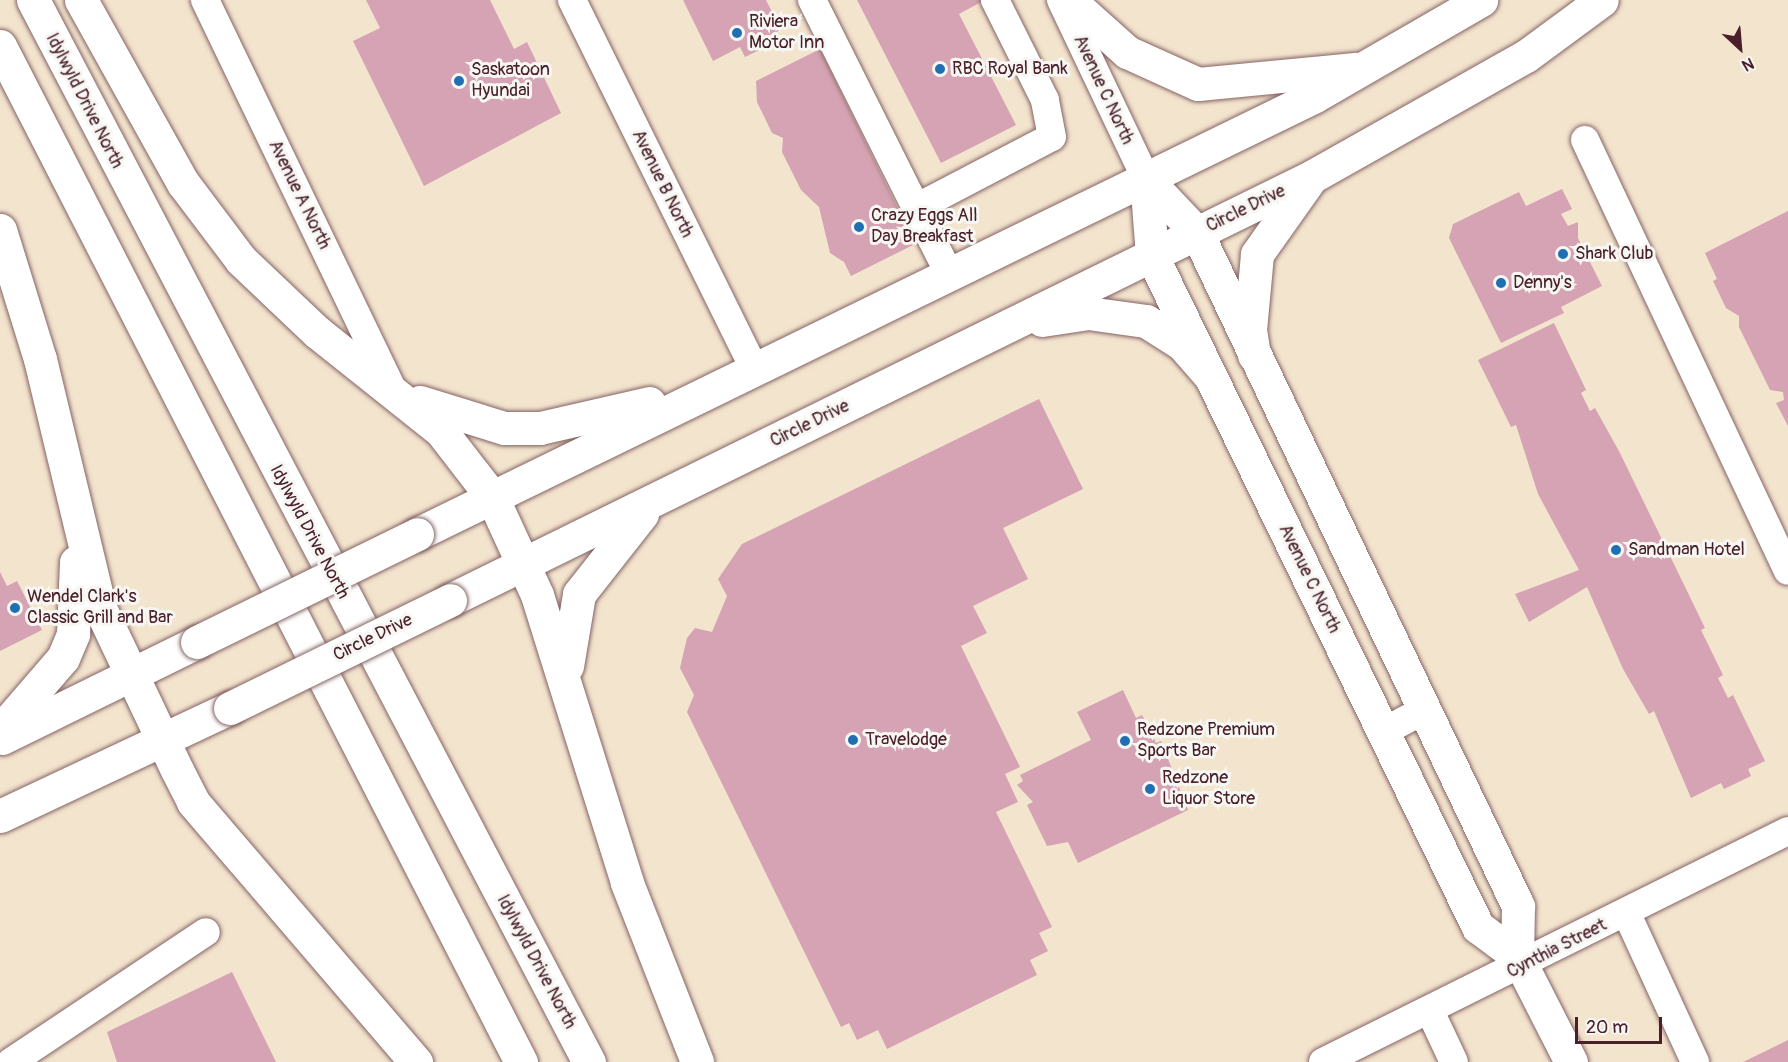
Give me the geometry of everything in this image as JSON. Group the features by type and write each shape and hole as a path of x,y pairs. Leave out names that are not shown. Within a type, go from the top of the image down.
{"main road":[{"name":"Idylwyld Drive North","path":"33,0 589,1062"},
{"path":"81,0 152,131 217,230 317,332 393,390 459,449 492,497 523,564 566,681 627,883 697,1062"},
{"path":"1070,0 1127,52 1198,84 1368,68"},
{"path":"0,739 715,385 1146,179 1368,68 1481,0"},
{"name":"Circle Drive","path":"0,816 165,741 1313,176 1526,56 1602,0"},
{"path":"0,46 521,1062"},
{"path":"1254,355 1250,330 1257,254 1313,176"},
{"name":"Avenue C North","path":"1146,179 1197,233 1518,906 1520,962"},
{"name":"Avenue C North","path":"1146,179 1152,256 1478,927 1520,962 1571,1062"},
{"path":"0,230 70,476 100,608 193,802 416,1062"},
{"path":"1000,329 1088,313 1146,321 1182,344 1210,376"},
{"path":"393,390 483,425 522,428 617,412 715,385"},
{"path":"0,731 63,658 73,633 78,596 70,476"},
{"path":"566,681 579,594 653,502"}],"street":[{"name":"Avenue A North","path":"205,0 393,390"},
{"name":"Avenue B North","path":"572,0 753,367"},
{"path":"813,0 949,273"},
{"name":"Avenue C North","path":"1061,0 1146,179"},
{"path":"916,208 1052,137 1045,100 1002,2"},
{"path":"1585,140 1788,571"},
{"path":"1383,732 1424,710"},
{"name":"Cynthia Street","path":"1323,1062 1430,1011 1520,962 1627,914 1788,831"},
{"path":"1627,914 1695,1062"},
{"path":"11,1062 206,932"},
{"path":"1430,1011 1454,1062"}],"building":[{"name":"Saskatoon Hyundai","path":"366,0 490,0 514,49 527,42 561,113 424,186 353,41 380,28"},
{"name":"Riviera Motor Inn","path":"683,0 766,0 781,30 768,36 772,44 745,57 740,47 713,61"},
{"name":"RBC Royal Bank","path":"857,0 985,0 959,14 1016,125 941,163"},
{"path":"820,49 907,227 912,225 917,235 915,244 851,276 844,262 830,253 819,207 801,190 782,152 783,138 772,133 757,102 756,81"},
{"path":"1562,189 1572,209 1561,214 1568,226 1578,222 1578,238 1602,286 1561,307 1564,313 1501,343 1449,238 1453,224 1519,192 1526,206"},
{"path":"1788,211 1788,426 1776,403 1784,400 1783,392 1770,390 1739,327 1739,316 1726,308 1713,281 1717,279 1705,253"},
{"name":"Sandman Hotel","path":"1554,323 1586,390 1581,393 1590,411 1595,408 1620,453 1705,628 1701,630 1723,675 1718,678 1728,698 1733,695 1765,761 1748,769 1751,776 1724,789 1721,783 1691,798 1654,711 1649,714 1623,669 1587,587 1529,622 1515,594 1579,570 1538,494 1516,425 1511,427 1478,360"},
{"name":"Travelodge","path":"1039,399 1083,489 1003,528 1028,579 973,606 987,633 961,646 1020,767 1005,774 1018,802 996,812 1052,927 1039,933 1048,951 1030,960 1037,975 887,1049 878,1030 857,1040 849,1023 841,1027 687,712 694,695 680,668 687,638 695,628 712,632 727,596 718,579 742,544"},
{"name":"Wendel Clark's Classic Grill and Bar","path":"0,572 7,586 17,581 42,630 0,651"},
{"path":"1123,690 1136,718 1142,715 1156,743 1161,741 1188,810 1078,863 1068,842 1047,846 1027,805 1033,802 1017,785 1023,781 1020,775 1091,740 1077,712"},
{"path":"232,972 276,1062 117,1062 107,1032"},
{"path":"1788,1040 1788,1062 1743,1062"}],"place":[{"name":"Riviera Motor Inn","path":"737,33"},
{"name":"RBC Royal Bank","path":"940,69"},
{"name":"Saskatoon Hyundai","path":"459,81"},
{"name":"Crazy Eggs All Day Breakfast","path":"859,227"},
{"name":"Shark Club","path":"1563,254"},
{"name":"Denny's","path":"1501,283"},
{"name":"Sandman Hotel","path":"1616,550"},
{"name":"Wendel Clark's Classic Grill and Bar","path":"15,608"},
{"name":"Travelodge","path":"853,740"},
{"name":"Redzone Premium Sports Bar","path":"1125,741"},
{"name":"Redzone Liquor Store","path":"1150,789"}]}
